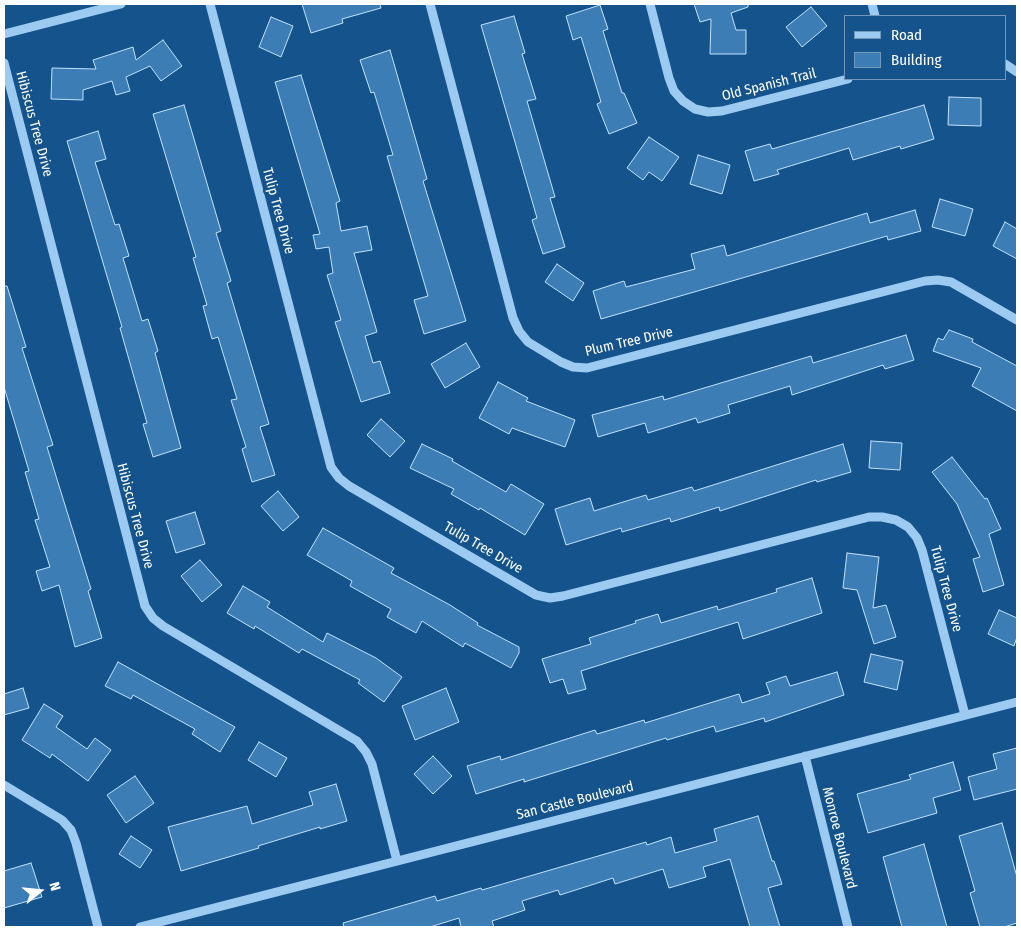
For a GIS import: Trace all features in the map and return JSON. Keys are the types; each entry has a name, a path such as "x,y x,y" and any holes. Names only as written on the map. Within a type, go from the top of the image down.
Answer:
{"street":[{"path":"4,34 121,4"},
{"name":"Tulip Tree Drive","path":"210,4 331,466 339,478 349,486 536,595 550,598 869,517 896,520 908,527 917,538 922,550 965,715"},
{"name":"Plum Tree Drive","path":"430,4 513,318 519,331 528,342 560,362 573,367 587,368 938,280 951,282 1017,320"},
{"name":"Old Spanish Trail","path":"650,4 672,85 683,102 695,109 708,112 722,111 844,80"},
{"name":"Hibiscus Tree Drive","path":"4,63 145,606 153,618 163,626 357,741 366,752 372,764 397,861"},
{"path":"1006,65 1017,72"},
{"name":"San Castle Boulevard","path":"140,927 1017,702"},
{"name":"Monroe Boulevard","path":"805,756 848,927"},
{"path":"4,785 62,820 71,830 98,927"}],"building":[{"path":"302,4 380,4 381,8 342,19 343,23 311,33"},
{"path":"694,4 748,4 748,7 731,13 736,30 746,30 746,54 710,54 711,19 700,22"},
{"path":"600,5 608,29 603,31 622,93 624,93 637,123 609,134 597,104 601,102 581,37 573,40 566,16"},
{"path":"811,7 827,26 802,47 786,27"},
{"path":"514,16 525,53 522,54 536,99 527,101 555,197 550,198 565,247 543,254 532,220 537,218 481,25"},
{"path":"271,17 293,26 281,57 259,47"},
{"path":"163,40 182,66 161,81 150,66 126,77 130,91 116,95 112,81 83,90 83,100 51,99 52,68 96,69 93,60 133,47 136,60"},
{"path":"390,50 427,179 423,181 466,321 424,334 414,300 428,296 387,156 393,155 374,92 371,93 360,60"},
{"path":"301,75 340,201 336,203 341,231 367,226 372,250 354,253 377,332 365,336 373,363 380,361 390,393 361,402 335,322 341,320 327,275 333,273 329,247 316,249 313,235 320,234 275,82"},
{"path":"949,97 981,98 981,126 948,125"},
{"path":"184,105 221,231 216,233 231,281 227,283 269,424 260,427 275,475 252,482 242,449 246,447 231,400 237,399 218,337 212,339 203,306 207,305 193,258 196,257 153,114"},
{"path":"924,105 934,139 901,149 900,146 853,160 849,148 777,170 779,174 754,181 745,151 770,144 772,149"},
{"path":"98,131 106,159 95,162 115,225 119,224 129,256 123,258 142,321 148,319 158,351 155,353 181,448 153,457 143,424 147,423 120,328 122,327 67,141"},
{"path":"649,137 679,157 662,181 649,172 643,180 627,168"},
{"path":"698,155 730,165 722,194 690,184"},
{"path":"940,199 973,209 965,236 932,227"},
{"path":"915,210 921,231 888,240 887,236 601,319 593,291 624,281 626,287 695,269 691,254 724,245 727,256 867,213 870,223"},
{"path":"1005,222 1017,229 1017,259 993,246"},
{"path":"557,264 584,283 573,301 545,282"},
{"path":"4,286 7,286 26,347 22,348 53,445 47,447 91,589 88,591 102,638 75,647 59,585 42,591 36,571 50,567 35,520 39,519 25,472 29,471 4,387"},
{"path":"949,330 973,339 972,342 1017,366 1017,411 972,386 981,368 933,351 938,338 943,340"},
{"path":"906,335 914,360 885,369 883,365 792,395 790,386 728,405 730,413 698,423 696,418 648,433 645,423 598,437 592,415 663,396 664,400 811,356 813,363"},
{"path":"466,343 480,367 445,388 431,364"},
{"path":"498,382 528,398 526,401 575,420 565,447 512,428 509,434 479,418"},
{"path":"381,419 405,441 390,457 367,435"},
{"path":"871,441 902,443 900,470 869,468"},
{"path":"422,444 453,459 452,461 506,492 511,484 544,504 525,535 480,508 479,510 451,494 454,489 410,468"},
{"path":"843,444 851,472 817,482 816,480 720,511 719,507 671,522 670,518 622,532 621,528 566,545 555,509 590,498 594,511 646,495 648,500 692,487 694,491"},
{"path":"952,457 985,499 987,498 1001,529 989,534 1004,585 983,592 973,559 980,557 957,504 932,472"},
{"path":"278,491 299,517 283,531 261,506"},
{"path":"195,512 205,544 176,553 166,521"},
{"path":"323,528 394,568 391,573 450,605 478,623 477,625 519,647 519,653 511,668 465,643 463,647 422,621 416,633 387,617 391,609 350,586 352,581 307,555"},
{"path":"847,553 879,557 873,608 886,605 896,637 874,644 857,590 843,588"},
{"path":"200,560 222,585 202,602 181,576"},
{"path":"812,578 822,613 743,639 738,622 631,655 581,671 586,689 568,694 563,679 550,683 542,659 591,644 589,638 658,614 661,623 717,606 718,610 777,592 776,589"},
{"path":"243,586 270,602 267,607 323,642 327,633 376,658 402,677 384,702 358,683 360,680 302,649 299,653 255,626 254,629 227,613"},
{"path":"999,610 1017,618 1017,637 1014,646 988,634"},
{"path":"871,654 903,661 897,690 864,682"},
{"path":"118,662 235,727 220,752 192,734 195,729 133,695 131,699 105,686"},
{"path":"837,672 844,695 765,722 764,718 716,732 714,726 667,740 666,738 524,782 524,779 476,794 467,766 500,756 501,760 595,730 597,734 644,720 645,723 739,694 742,703 770,694 766,683 786,676 790,686"},
{"path":"23,688 29,708 4,715 4,694"},
{"path":"446,688 459,722 415,740 402,706"},
{"path":"44,704 63,716 56,727 87,749 95,738 111,750 88,781 52,754 50,758 22,740"},
{"path":"259,742 287,758 276,777 248,760"},
{"path":"1017,748 1017,789 974,800 968,777 997,769 993,754"},
{"path":"433,756 452,776 433,794 414,774"},
{"path":"953,762 961,790 933,798 937,813 868,833 857,794 911,779 909,775"},
{"path":"135,776 154,803 126,823 107,795"},
{"path":"336,784 347,821 320,829 320,827 258,846 259,848 181,871 168,827 247,806 252,824 313,805 309,792"},
{"path":"758,816 772,861 774,861 782,884 768,888 780,927 750,927 730,859 703,867 706,877 669,888 663,869 615,884 613,878 560,895 558,890 522,901 525,910 492,921 494,927 461,927 459,918 430,927 344,927 343,923 435,896 437,901 481,888 482,890 646,842 647,845 671,837 675,853 717,841 714,829"},
{"path":"1002,823 1017,877 1017,923 1004,927 980,927 970,893 975,891 959,836"},
{"path":"131,836 152,850 140,868 119,854"},
{"path":"924,844 947,927 902,927 883,857"},
{"path":"31,863 42,897 4,908 4,871"}]}
